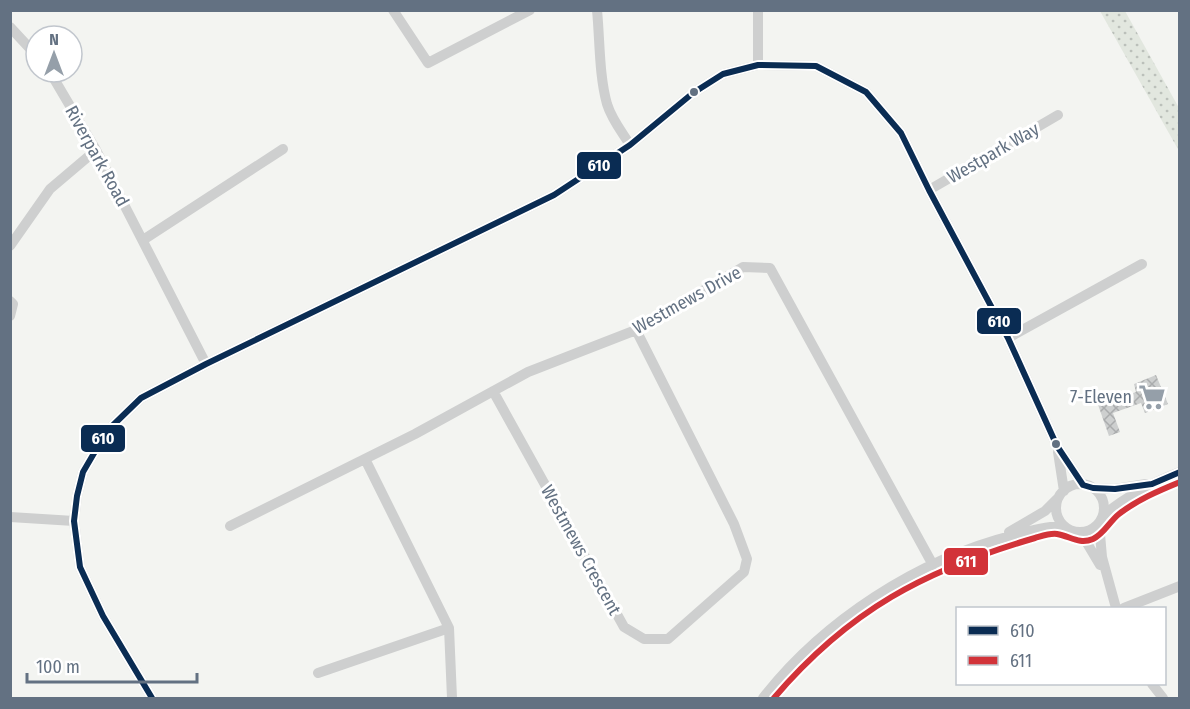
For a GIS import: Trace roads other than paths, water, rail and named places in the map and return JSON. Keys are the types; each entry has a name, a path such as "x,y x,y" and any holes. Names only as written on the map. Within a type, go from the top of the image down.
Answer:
{"street":[{"path":"393,10 428,63 530,10"},
{"path":"597,10 607,105 614,122 630,145"},
{"path":"758,10 758,65"},
{"path":"10,27 24,42"},
{"name":"Westpark Way","path":"152,699 103,616 80,567 74,521 77,496 83,472 107,431 141,398 206,364 554,195 630,145 693,93 723,74 758,65 816,66 866,92 902,133 929,190 1008,338 1057,446 1088,487"},
{"name":"Riverpark Road","path":"57,84 96,150 206,364"},
{"name":"Westpark Way","path":"929,190 1058,116"},
{"path":"143,240 283,149"},
{"path":"10,246 50,189 96,150"},
{"path":"1008,338 1143,264"},
{"name":"Westmews Drive","path":"230,526 416,435 528,372 636,330 743,267 770,268 933,565"},
{"path":"10,301 13,304 10,316"},
{"name":"Westmews Crescent","path":"494,390 624,627 644,639 668,639 744,572 747,559 734,524 636,330"},
{"name":"Westpark Way","path":"1057,446 1062,493"},
{"path":"365,459 449,628 452,699"},
{"path":"1062,493 1056,507 1057,515 1063,526 1081,533 1089,531 1113,507 1152,484 1179,472"},
{"path":"998,539 1045,511 1062,493 1075,485 1116,489 1152,484"},
{"path":"1088,487 1102,497 1104,505 1101,520 1102,557 1115,607"},
{"path":"10,517 74,521"},
{"path":"763,699 813,644 845,617 892,586 952,555 998,539 1050,526 1063,526"},
{"path":"1081,533 1106,576"},
{"path":"1129,607 1179,586"},
{"path":"318,673 449,628"},
{"path":"1153,685 1163,699"}],"place":[{"name":"7-Eleven","path":"1152,397"}]}
